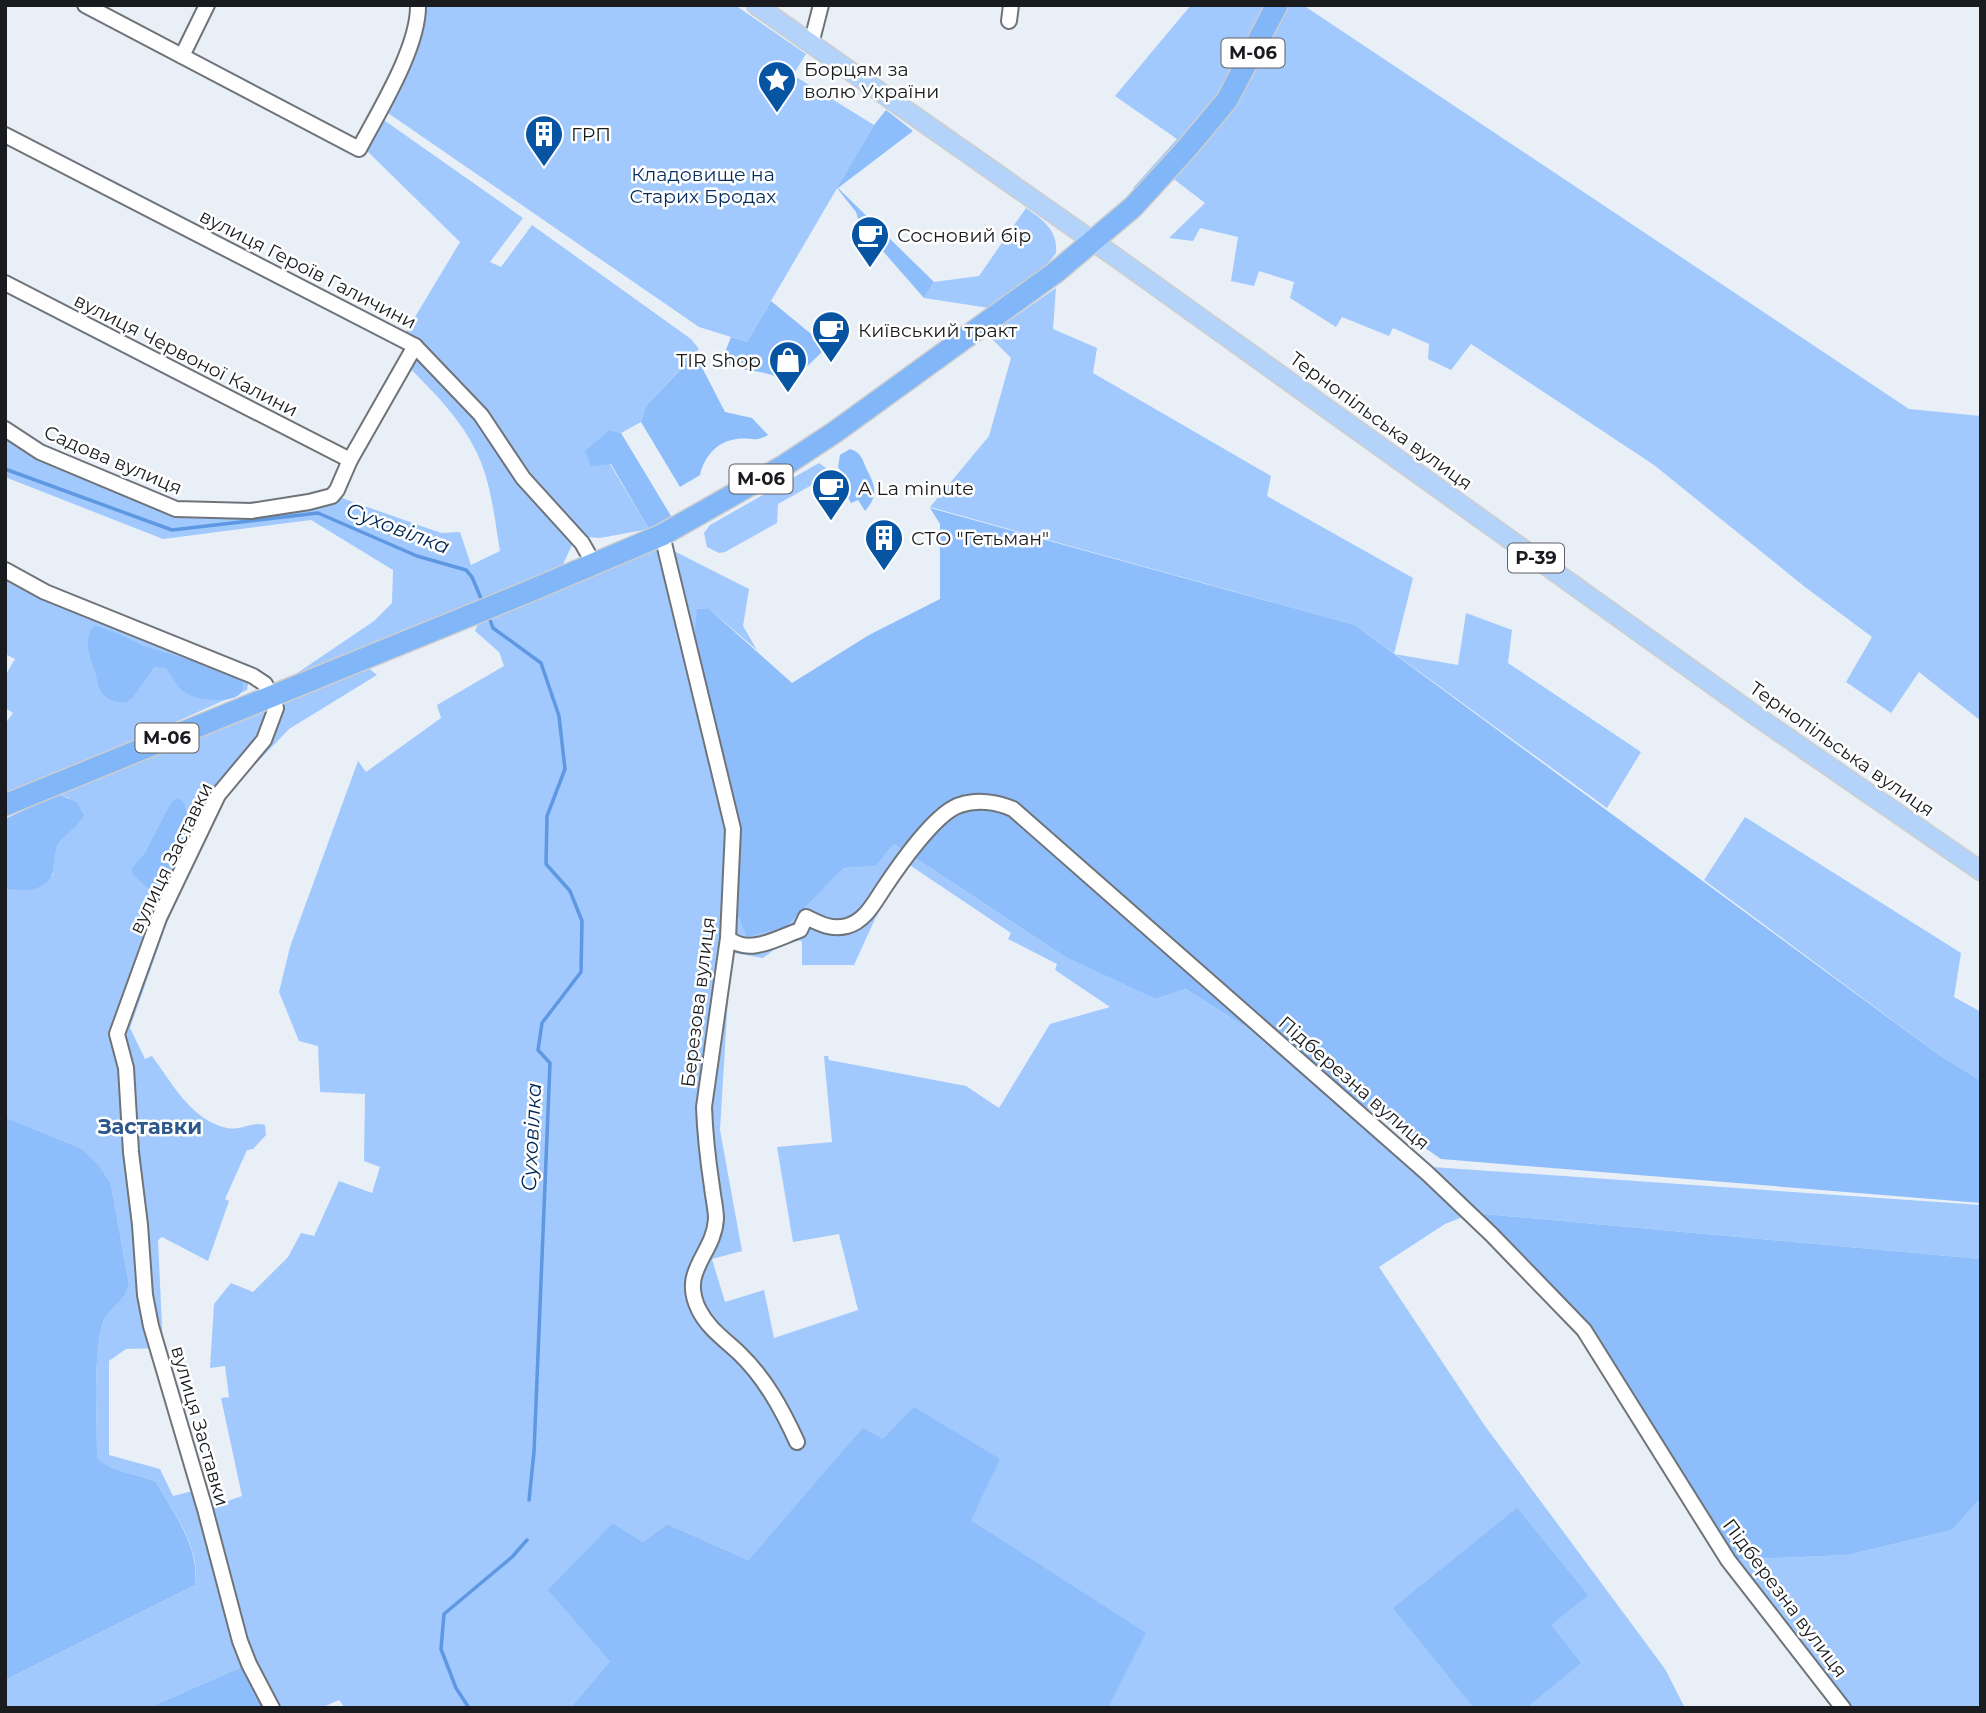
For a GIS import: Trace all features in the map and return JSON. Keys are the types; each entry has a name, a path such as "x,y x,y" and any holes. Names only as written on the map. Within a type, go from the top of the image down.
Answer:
{"highway":[{"name":"М-06","path":"5,805 525,593 662,534 822,441 1056,272 1145,196 1227,100 1277,5"}],"main road":[{"name":"Тернопільська вулиця","path":"756,5 1093,242 1747,710 1981,871"}],"street":[{"path":"85,5 105,10 182,56 359,149 414,40 418,5"},
{"path":"182,56 207,5"},
{"path":"811,44 821,5"},
{"path":"1009,22 1011,5"},
{"name":"вулиця Героїв Галичини","path":"5,135 415,345 481,415 523,478 582,543 594,564"},
{"name":"вулиця Червоної Калини","path":"5,284 349,460"},
{"name":"Садова вулиця","path":"5,429 40,452 176,509 265,509 325,498 332,496 337,490 349,460 415,345"},
{"name":"Березова вулиця","path":"662,534 733,829 727,938 704,1107 716,1219 712,1236 696,1265 692,1280 693,1294 710,1328 739,1353 765,1383 783,1411 797,1442"},
{"path":"5,570 45,592 253,676 265,684 271,696"},
{"name":"вулиця Заставки","path":"271,696 276,708 271,726 264,740 218,796 159,918 117,1034 126,1068 131,1152 145,1295 151,1326 236,1623 249,1664 272,1708"},
{"name":"Підберезна вулиця","path":"727,938 734,943 752,947 800,930 806,918 830,928 852,923 867,914 904,859 943,814 958,805 975,803 999,803 1013,808 1427,1172 1584,1330 1728,1560 1843,1708"}],"green space":[{"name":"Кладовище на Старих Бродах","path":"427,5 735,5 806,54 793,75 874,125 747,342 699,327 385,111 418,39"},
{"path":"1191,5 1270,5 1222,95 1137,190 1133,188 1177,139 1115,96"},
{"path":"1283,5 1303,5 1909,409 1981,416 1981,721 1919,672 1891,713 1846,682 1872,637 1805,587 1654,465 1471,344 1451,370 1428,359 1429,344 1393,328 1389,336 1342,317 1336,327 1290,298 1294,282 1259,271 1254,286 1231,281 1238,237 1200,228 1193,241 1169,238 1205,203 1171,177"},
{"path":"381,118 523,218 490,262 501,267 532,225 691,339 699,349 646,406 641,422 621,433 610,430 610,464 649,529 600,538 576,536 561,569 284,682 374,621 392,603 393,570 311,520 163,539 5,477 5,438 37,458 172,516 223,517 327,503 342,498 441,533 460,532 471,565 500,551 488,486 473,444 453,415 406,364 422,341 406,332 460,242 364,148"},
{"path":"1026,208 1043,221 1055,238 1056,253 1043,270 989,308 924,298 934,282 979,276"},
{"path":"1056,288 1053,329 1097,348 1093,373 1271,476 1267,496 1413,578 1394,653 1355,625 930,507 989,436 1011,358 990,337"},
{"path":"819,463 826,468 826,477 778,504 777,523 725,552 719,553 707,547 704,533 710,525"},
{"path":"662,545 749,589 743,626 757,650 708,608 697,609 787,926 844,868 876,866 894,844 1067,958 1155,999 1186,989 1304,1064 1432,1167 1981,1205 1981,1259 1473,1213 1445,1224 1379,1267 1485,1426 1665,1669 1685,1708 1108,1708 1145,1633 971,1520 883,1439 863,1429 748,1560 667,1524 643,1542 613,1523 610,1661 570,1708 345,1708 339,1700 321,1708 268,1708 246,1665 148,1708 5,1708 5,1680 195,1585 196,1571 190,1544 156,1482 115,1469 97,1456 96,1389 99,1339 104,1319 124,1295 129,1284 111,1185 80,1148 5,1117 5,889 31,889 53,875 54,852 62,839 69,798 58,794 366,666 377,675 289,729 222,799 168,920 130,1028 145,1059 152,1056 175,1089 203,1117 227,1128 265,1125 266,1135 253,1149 247,1150 225,1199 229,1201 208,1261 162,1237 158,1240 163,1348 126,1349 109,1361 109,1455 160,1469 173,1496 197,1490 208,1508 242,1496 221,1398 229,1397 225,1366 210,1368 214,1304 231,1283 253,1292 288,1257 301,1233 314,1236 339,1181 372,1193 380,1167 364,1161 365,1094 320,1092 318,1046 299,1041 279,992 290,947 358,761 366,772 441,718 437,705 504,666 499,652 475,631 479,621","holes":["905,862 1011,933 1008,939 1057,964 1055,970 1110,1007 1050,1024 999,1108 966,1086 829,1060 828,1056 824,1056 832,1142 777,1147 793,1242 839,1234 858,1310 774,1338 764,1290 725,1302 712,1259 742,1251 720,1130 728,952 763,958 787,940 802,941 802,965 854,965"]},
{"path":"5,570 249,679 247,690 5,799 5,724 13,713 5,708 5,676 15,659 5,654"},
{"path":"1466,613 1512,630 1508,663 1641,752 1607,808 1395,654 1458,665"},
{"path":"1745,817 1961,953 1954,997 1981,1012 1981,1081 1939,1055 1704,880"},
{"path":"1981,1498 1981,1708 1843,1708 1728,1560 1848,1555 1952,1530"}],"shaded area":[{"path":"886,110 913,131 838,188 934,282 924,298 860,225 856,212 837,188 874,125"},
{"path":"771,301 827,347 788,385 772,375 738,368 722,360 731,337 747,342"},
{"path":"695,354 725,412 752,418 768,435 759,439 737,439 723,443 708,456 700,475 680,487 641,422 646,406"},
{"path":"610,430 621,433 671,516 649,529 611,464 591,466 585,451"},
{"path":"850,449 861,457 874,486 874,496 865,511 858,500 851,503 846,494 850,490 846,478 838,467 840,455"},
{"path":"930,508 1355,625 1939,1055 1981,1081 1981,1203 1441,1159 1304,1064 1186,989 1155,999 1067,958 894,844 876,866 844,868 787,926 747,937 738,915 737,821 692,659 697,609 708,608 792,683 869,635 940,599 940,524"},
{"path":"94,626 186,659 234,668 243,688 240,694 227,699 200,698 184,692 166,668 154,667 127,702 110,699 100,689 89,650 88,638"},
{"path":"58,794 76,802 84,815 58,845 50,878 40,887 33,889 5,889 5,819"},
{"path":"177,798 183,801 187,820 181,857 164,885 149,889 133,875 132,868 145,853 171,803"},
{"path":"5,1117 80,1148 99,1166 111,1185 129,1284 124,1295 104,1319 99,1339 96,1389 97,1456 115,1469 156,1482 190,1544 194,1557 195,1585 5,1680"},
{"path":"1473,1213 1981,1259 1981,1498 1952,1530 1848,1555 1728,1560 1584,1330"},
{"path":"914,1407 1000,1459 971,1520 1146,1633 1108,1708 570,1708 610,1661 548,1590 613,1523 643,1542 667,1524 748,1560 863,1428 883,1439"},
{"path":"1517,1508 1588,1595 1551,1625 1581,1663 1526,1708 1474,1708 1393,1608"},
{"path":"246,1665 268,1708 148,1708"}],"waterway":[{"name":"Суховілка","path":"5,469 172,530 318,513 417,556 466,570 472,577 483,603"},
{"name":"Суховілка","path":"489,617 493,628 541,663 559,716 565,769 547,816 546,864 570,891 582,921 581,972 542,1023 538,1050 550,1063 534,1452 529,1500"},
{"name":"Суховілка","path":"469,1708 456,1688 441,1649 444,1614 512,1557 527,1540"}],"place":[{"name":"Борцям за волю України","path":"777,114"},
{"name":"ГРП","path":"544,168"},
{"name":"Сосновий бір","path":"870,269"},
{"name":"Київський тракт","path":"831,364"},
{"name":"TIR Shop","path":"788,394"},
{"name":"A La minute","path":"831,522"},
{"name":"СТО \"Гетьман\"","path":"884,572"}],"district":[{"name":"Заставки","path":"150,1126"}]}
